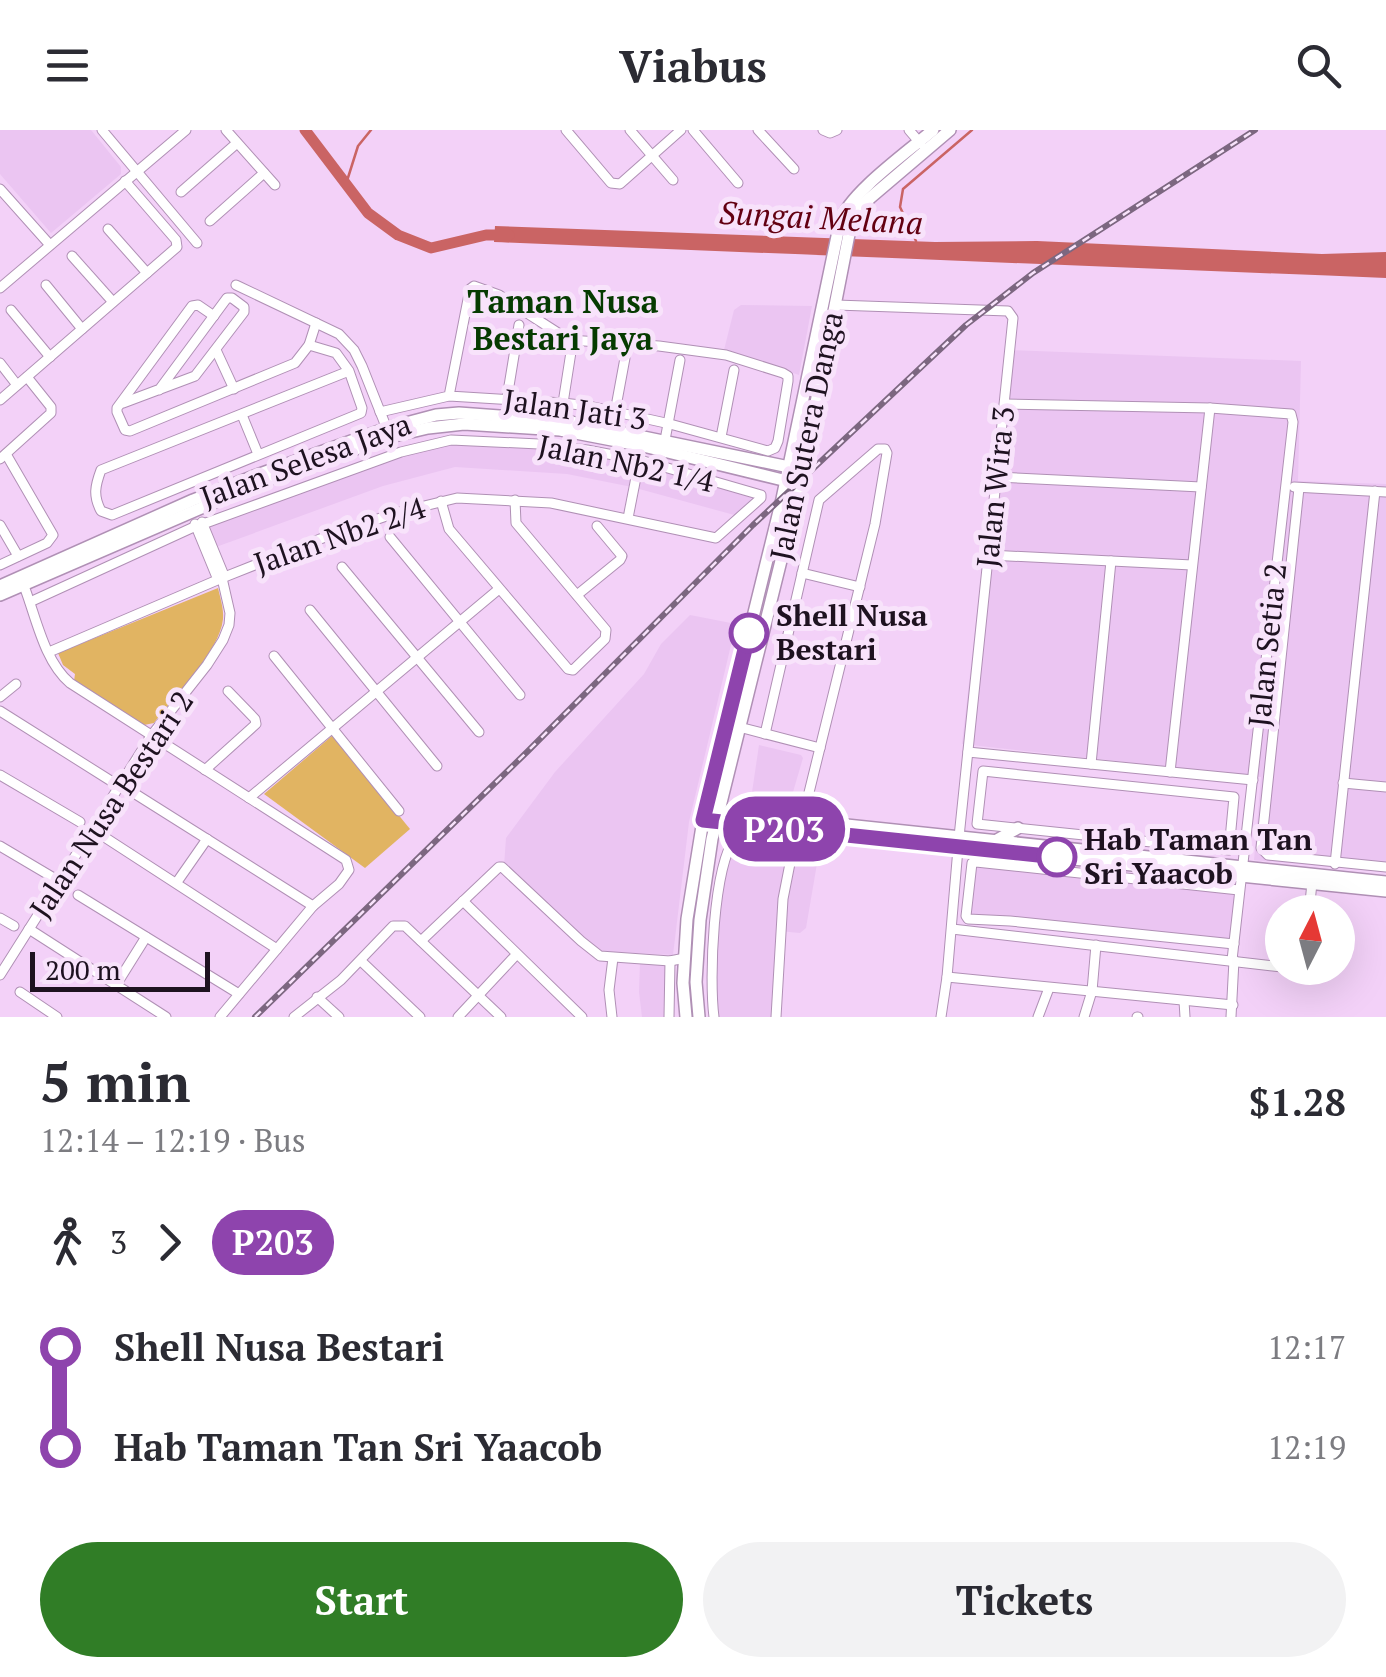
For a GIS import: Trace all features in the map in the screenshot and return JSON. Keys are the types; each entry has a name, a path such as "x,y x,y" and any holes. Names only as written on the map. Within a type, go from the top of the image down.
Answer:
{"main road":[{"name":"Jalan Sutera Danga","path":"923,146 933,130"},
{"name":"Jalan Sutera Danga","path":"689,1016 685,958 691,886 711,816 844,232 843,212 923,146 950,130"},
{"name":"Jalan Sutera Danga","path":"689,1016 712,839 711,816 723,792 800,484 836,305 836,266"},
{"name":"Jalan Selesa Jaya","path":"0,595 192,507 436,415 548,419 766,456"},
{"name":"Jalan Selesa Jaya","path":"389,432 464,424 560,430 800,484"},
{"path":"766,456 778,462 790,460 803,470"},
{"path":"771,478 780,489 782,500"},
{"path":"0,584 24,581"},
{"path":"723,792 738,820"},
{"path":"711,816 798,829 958,842 1020,853 1386,882"},
{"path":"712,839 738,820"},
{"path":"994,841 1018,828"},
{"path":"958,842 994,841 1180,860 1312,883 1386,891"},
{"path":"1163,843 1180,860"}],"street":[{"path":"102,130 197,243"},
{"path":"0,288 186,130"},
{"path":"226,130 275,185"},
{"path":"566,130 616,184 682,130"},
{"path":"630,130 673,180"},
{"path":"693,130 738,183"},
{"path":"758,130 794,170"},
{"path":"824,130 837,130"},
{"path":"909,130 923,146"},
{"path":"182,192 237,143"},
{"path":"210,221 264,173"},
{"path":"0,400 177,247 178,243 125,181"},
{"path":"0,189 50,245"},
{"path":"108,229 148,273"},
{"path":"72,256 113,302"},
{"path":"46,285 82,329"},
{"path":"236,286 339,334 354,350 389,432"},
{"path":"450,396 470,289 474,286 499,295 570,340 726,356 788,376 778,441 766,456"},
{"path":"119,405 159,390 195,376 244,310 229,297 159,390"},
{"path":"214,316 198,305 192,306 119,405 116,412 124,430 296,363 310,345 316,323"},
{"name":"Jalan Wira 3","path":"836,305 1012,313 1014,320 941,1017"},
{"path":"11,310 50,357"},
{"path":"507,398 519,325"},
{"path":"310,345 336,353 349,371 361,413 112,515 102,511 96,501 95,484 101,470 349,371"},
{"path":"216,350 234,389"},
{"path":"563,403 571,352"},
{"path":"615,412 625,358"},
{"path":"665,440 680,360"},
{"path":"0,363 18,385"},
{"path":"721,438 734,370"},
{"path":"0,565 52,537 3,456 52,413 27,377"},
{"name":"Jalan Jati 3","path":"380,412 450,396 563,403 670,424 766,456"},
{"path":"1004,404 1210,408 1170,772"},
{"name":"Jalan Setia 2","path":"1210,408 1291,414 1293,422 1239,890 1231,1017"},
{"path":"242,415 258,454"},
{"path":"606,428 641,440 643,446 628,518"},
{"name":"Jalan Nb2 1/4","path":"30,602 199,525 400,452 451,440 588,450 640,460 761,495 716,538"},
{"path":"765,734 819,500 878,449 885,449 875,524 783,899 776,1017"},
{"path":"997,477 1201,487"},
{"path":"1286,487 1381,492 1333,876"},
{"path":"1299,488 1261,848 1264,853 1386,867"},
{"name":"Jalan Nb2 2/4","path":"49,652 222,578 395,513 457,498 551,502 716,538"},
{"path":"441,501 449,530 568,669 574,669 605,639 606,630 516,523 515,500"},
{"name":"Jalan Nusa Bestari 2","path":"0,975 150,736 208,665 223,640 229,625 228,598 222,578 216,576 192,507"},
{"path":"0,525 18,556"},
{"path":"577,595 622,556 597,526"},
{"path":"790,526 810,530"},
{"path":"390,537 520,695"},
{"path":"988,555 1192,565"},
{"path":"1090,764 1111,561"},
{"path":"342,567 479,732"},
{"path":"802,573 860,586"},
{"path":"24,581 59,674 346,860 349,870 339,884 313,906 220,1017"},
{"path":"249,798 499,589"},
{"path":"310,610 437,766"},
{"path":"274,656 399,811"},
{"path":"0,697 16,684"},
{"path":"205,770 256,724 255,718 228,691"},
{"path":"0,711 120,786"},
{"path":"739,727 820,748"},
{"path":"968,752 1254,780"},
{"path":"1026,776 1028,758"},
{"path":"983,771 1026,776 1234,797 1229,850 977,824 983,771"},
{"path":"0,775 80,822"},
{"path":"1203,794 1205,775"},
{"path":"1344,784 1386,788"},
{"path":"137,795 313,906"},
{"path":"92,829 277,949"},
{"path":"784,844 798,829"},
{"path":"714,1017 710,988 715,913 728,847 735,838 749,837 784,844 792,856"},
{"path":"177,882 207,839"},
{"path":"0,846 59,882"},
{"path":"1018,867 1020,853"},
{"path":"1234,944 966,916 972,863 976,862 1239,890"},
{"path":"421,941 496,869 502,868 600,956 670,961 685,958"},
{"path":"1311,895 1312,883"},
{"path":"78,895 239,994"},
{"path":"463,902 582,1017"},
{"path":"0,918 14,926"},
{"path":"1007,936 1010,921"},
{"path":"294,1017 341,980 393,926 405,926 501,1017"},
{"path":"29,929 166,1017"},
{"path":"952,930 1265,964"},
{"path":"116,985 146,937"},
{"path":"1084,1017 1092,992 1096,945"},
{"path":"458,1017 516,955"},
{"path":"612,1017 609,990 613,958"},
{"path":"361,961 420,1017"},
{"path":"669,1017 670,961"},
{"path":"948,977 1232,1005"},
{"path":"1038,1017 1048,988"},
{"path":"20,992 57,1017"},
{"path":"317,997 339,1017"},
{"path":"1184,1001 1184,1017"}],"shaded area":[{"path":"0,130 91,130 121,167 121,174 51,233 0,174"},
{"path":"495,226 935,242 1037,241 1322,254 1386,252 1386,278 494,242"},
{"path":"741,305 812,306 799,375 724,350 734,310"},
{"path":"1007,350 1301,361 1298,481 1386,484 1386,872 1254,860 1261,777 962,744"},
{"path":"453,442 540,446 642,463 759,495 738,516 567,474 455,467 383,486 216,547 207,524 402,453"},
{"path":"218,588 223,619 214,645 154,723 144,725 74,681 75,674 63,665 58,653"},
{"path":"690,615 736,624 689,822 673,955 598,951 504,866 506,838 555,772 644,674 661,644"},
{"path":"333,735 410,829 365,868 264,794"},
{"path":"759,745 803,758 788,809 751,799"},
{"path":"736,840 819,852 806,928 800,933 779,931 773,1017 716,1017 717,915 730,848"},
{"path":"970,862 1241,888 1235,946 967,921"},
{"path":"640,962 668,963 667,1017 642,1017"}],"waterway":[{"name":"Sungai Melana","path":"305,130 368,213 398,235 431,248 486,235 509,235"},
{"path":"346,184 358,146 371,130"},
{"path":"916,241 900,207 903,189 972,130"}],"railway":[{"path":"255,1017 753,525 966,325 1033,273 1255,130"}],"bus line":[{"name":"P203","path":"749,633 703,820 1057,857"}],"place":[{"name":"Shell Nusa Bestari","path":"749,633"},
{"name":"Hab Taman Tan Sri Yaacob","path":"1057,857"}],"district":[{"name":"Taman Nusa Bestari Jaya","path":"563,320"}]}
